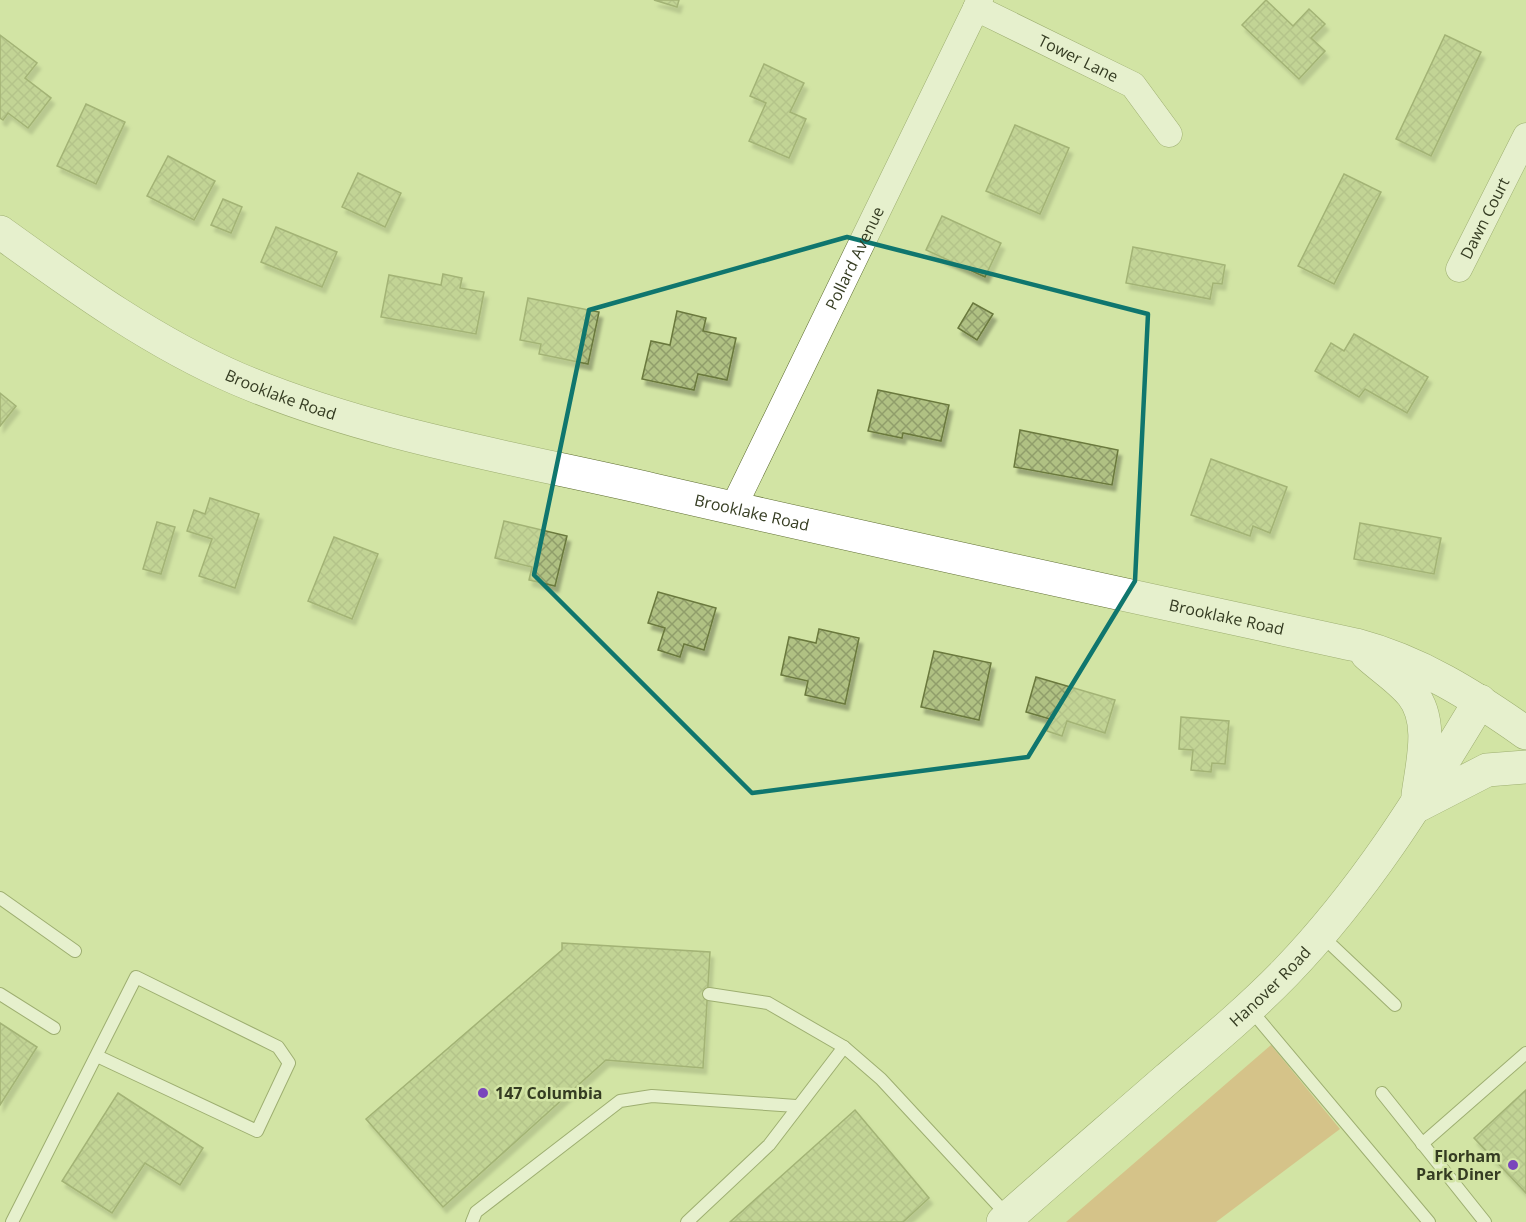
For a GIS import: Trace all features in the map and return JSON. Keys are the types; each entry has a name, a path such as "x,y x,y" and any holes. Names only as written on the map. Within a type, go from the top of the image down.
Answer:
{"street":[{"name":"Tower Lane","path":"978,4 1133,85 1169,134"},
{"name":"Pollard Avenue","path":"733,508 978,4"},
{"name":"Dawn Court","path":"1459,269 1526,136"},
{"name":"Brooklake Road","path":"0,232 72,284 145,330 235,377 302,404 376,427 1356,645 1421,667 1480,701 1526,734"},
{"path":"1356,645 1413,694 1420,707 1424,742 1418,805"},
{"name":"Hanover Road","path":"1006,1219 1249,1008 1320,934 1370,873 1418,805 1480,701"},
{"path":"1418,805 1487,770 1526,767"}],"lane":[{"path":"0,898 75,951"},
{"path":"1320,934 1395,1005"},
{"path":"12,1222 136,977 278,1047 289,1063 257,1131 97,1056"},
{"path":"0,994 54,1028"},
{"path":"709,994 768,1003 844,1047 881,1079 1006,1219"},
{"path":"1249,1008 1429,1222"},
{"path":"687,1222 769,1145 796,1106 844,1047"},
{"path":"1422,1144 1526,1053"},
{"path":"1382,1093 1485,1222"},
{"path":"472,1222 476,1212 620,1101 652,1096 796,1106"}],"highlighted area":[{"path":"847,237 1148,314 1135,581 1028,757 752,793 534,575 589,310"}],"shaded area":[{"path":"1271,1045 1340,1129 1216,1222 1066,1222"}],"building":[{"path":"654,0 679,0 677,7"},
{"path":"1266,0 1293,26 1309,9 1325,24 1311,38 1325,51 1299,79 1242,25"},
{"path":"0,35 37,63 25,78 51,98 28,128 8,113 3,120 0,118"},
{"path":"1445,35 1481,52 1431,156 1396,139"},
{"path":"764,64 804,83 790,112 806,119 789,158 749,141 766,103 750,96"},
{"path":"86,104 125,122 96,184 57,166"},
{"path":"1015,125 1069,148 1040,214 986,191"},
{"path":"168,156 215,181 194,220 147,196"},
{"path":"358,173 401,193 385,227 342,207"},
{"path":"1344,174 1381,192 1334,284 1298,266"},
{"path":"223,199 242,207 231,233 211,225"},
{"path":"942,216 1001,243 985,277 926,250"},
{"path":"276,227 337,252 322,287 261,262"},
{"path":"1133,247 1225,265 1222,284 1213,283 1210,299 1126,283"},
{"path":"443,274 462,278 460,288 484,292 476,334 381,317 389,275 441,285"},
{"path":"528,298 599,312 588,364 539,354 541,344 520,340"},
{"path":"973,303 993,314 977,340 958,328"},
{"path":"677,311 706,318 703,331 736,338 727,380 698,374 694,390 642,379 651,341 670,345"},
{"path":"1354,334 1428,377 1407,413 1365,389 1359,397 1315,371 1331,343 1344,351"},
{"path":"878,390 949,405 941,441 903,433 902,438 868,431"},
{"path":"0,393 16,406 0,426"},
{"path":"1020,430 1118,450 1112,485 1014,467"},
{"path":"1211,459 1287,487 1270,533 1253,526 1250,536 1191,515"},
{"path":"210,498 259,514 235,588 199,576 212,539 187,531 194,510 205,514"},
{"path":"504,521 567,536 555,586 529,580 532,567 495,558"},
{"path":"157,522 175,527 161,574 143,569"},
{"path":"1360,523 1441,538 1434,574 1354,559"},
{"path":"334,537 378,554 352,619 308,601"},
{"path":"658,592 716,608 704,650 684,644 680,657 658,650 665,628 648,623"},
{"path":"819,629 859,638 845,704 805,695 808,681 781,675 789,637 816,643"},
{"path":"934,651 991,663 979,720 921,707"},
{"path":"1036,677 1115,700 1105,733 1067,721 1062,736 1047,731 1050,719 1026,712"},
{"path":"1181,717 1229,721 1225,764 1212,763 1211,772 1191,770 1193,750 1179,749"},
{"name":"147 Columbia","path":"562,943 710,952 703,1068 606,1060 443,1207 366,1119 562,950"},
{"path":"0,1023 37,1047 0,1105"},
{"name":"Florham Park Diner","path":"1526,1090 1526,1193 1474,1138"},
{"path":"118,1093 203,1148 180,1185 145,1163 112,1213 62,1181"},
{"path":"855,1110 929,1198 903,1222 730,1222"}],"place":[{"name":"147 Columbia","path":"483,1093"},
{"name":"Florham Park Diner","path":"1513,1165"}]}
